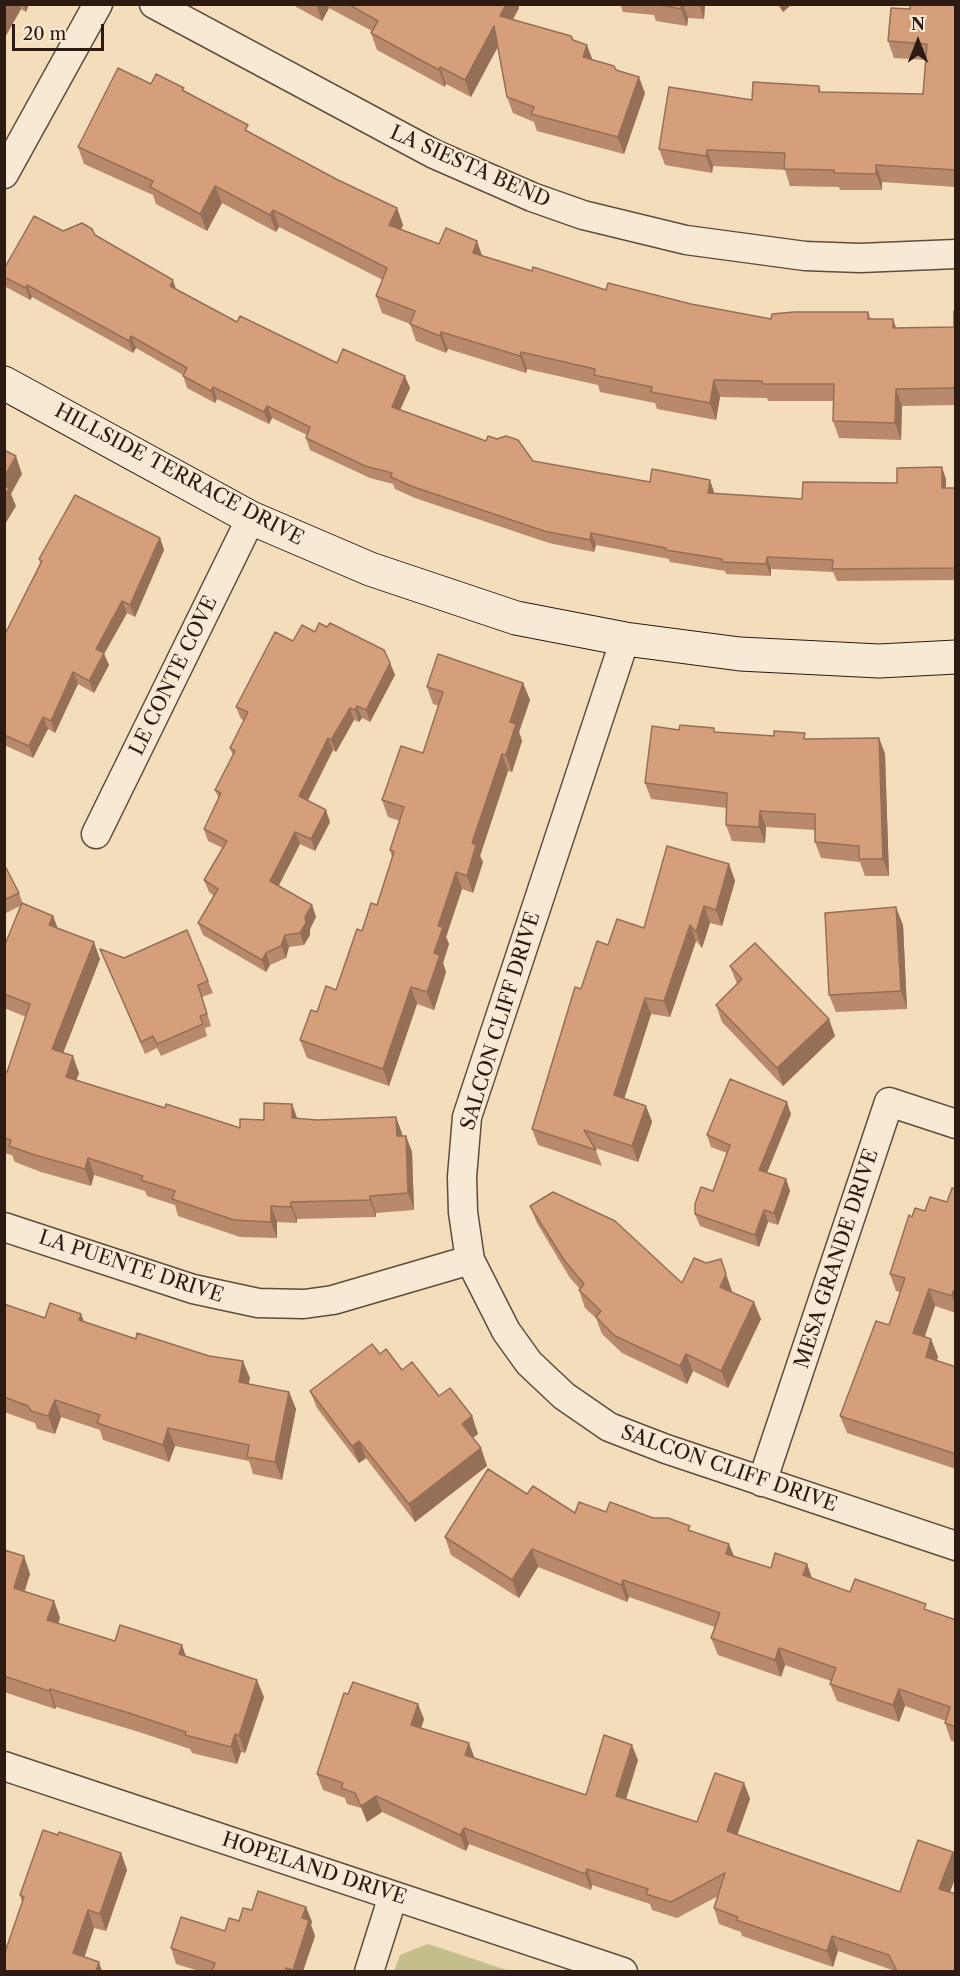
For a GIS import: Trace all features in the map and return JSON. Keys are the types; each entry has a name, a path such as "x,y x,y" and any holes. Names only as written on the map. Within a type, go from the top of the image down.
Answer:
{"street":[{"path":"4,174 98,4"},
{"name":"LA SIESTA BEND","path":"154,4 434,154 532,197 583,215 686,240 805,255 860,258 956,255"},
{"name":"HILLSIDE TERRACE DRIVE","path":"4,383 251,518 359,565 516,618 625,639 740,654 879,661 956,657"},
{"name":"LE CONTE COVE","path":"96,834 251,518"},
{"name":"SALCON CLIFF DRIVE","path":"625,639 467,1118 462,1177 463,1212 470,1260 506,1331 529,1363 564,1396 609,1427 762,1482 956,1546"},
{"name":"MESA GRANDE DRIVE","path":"762,1482 889,1102 956,1124"},
{"name":"LA PUENTE DRIVE","path":"4,1227 193,1289 258,1303 304,1304 333,1300 470,1260"},
{"name":"HOPELAND DRIVE","path":"4,1766 623,1971"},
{"path":"369,1971 393,1896"}],"shaded area":[{"path":"428,1944 510,1971 394,1971 400,1955"}],"building":[{"path":"348,4 506,4 500,16 571,36 573,40 587,45 583,57 614,66 616,70 639,77 618,137 531,114 534,107 507,97 494,26 465,80 440,67 439,70 371,33 378,21"},
{"path":"655,4 681,4 681,9"},
{"path":"910,4 956,4 956,170 876,165 876,174 834,173 834,170 784,169 785,153 707,150 706,156 659,149 669,87 752,100 753,82 819,86 819,92 923,94 927,44 888,41 891,8 910,9"},
{"path":"118,68 151,84 156,74 184,88 182,90 248,125 245,130 336,179 397,208 389,225 439,244 446,228 477,241 473,253 532,271 533,267 606,290 608,283 691,304 771,319 772,314 794,312 868,312 868,319 893,319 893,328 954,327 954,311 956,311 956,408 955,388 896,389 895,423 833,421 834,384 762,384 762,381 714,380 710,403 651,392 652,387 594,375 595,369 521,352 520,356 441,332 440,336 410,324 415,311 376,296 387,268 273,210 270,215 215,186 200,214 150,187 153,181 78,147"},
{"path":"34,216 63,231 82,223 92,229 95,235 173,280 170,286 237,322 240,316 337,363 343,349 405,376 392,407 486,441 488,436 497,439 506,436 518,440 533,461 650,482 652,469 710,480 708,493 802,499 803,482 897,483 897,468 942,467 942,488 956,488 956,568 832,569 833,560 767,557 766,564 722,562 722,559 666,550 666,548 591,533 590,540 544,531 411,486 391,477 392,473 365,466 306,438 310,427 267,406 264,412 213,387 211,391 183,376 187,368 131,336 129,341 27,285 26,288 4,277 4,269"},
{"path":"4,450 16,456 4,477"},
{"path":"4,485 9,488 4,497"},
{"path":"75,495 160,538 130,605 122,601 96,649 104,653 89,681 73,672 51,721 43,717 29,746 4,735 4,636 42,561 39,559"},
{"path":"319,623 327,627 330,623 384,650 390,663 366,710 357,706 355,710 350,708 331,740 328,738 299,796 326,810 311,839 295,832 270,881 312,905 300,933 285,935 281,946 266,953 262,960 198,923 218,889 204,880 227,841 204,829 221,793 215,790 235,751 230,748 248,712 236,707 275,632 293,641 302,625 315,632"},
{"path":"438,654 523,683 510,722 516,724 506,755 502,754 472,843 476,845 467,876 456,872 438,926 443,927 434,953 440,955 427,992 411,987 383,1069 300,1040 311,1010 317,1012 326,986 336,990 357,929 362,931 371,903 377,905 394,852 390,850 404,807 382,800 401,746 423,753 443,692 427,687"},
{"path":"680,725 714,728 714,732 774,736 774,731 805,733 804,739 879,738 883,859 859,859 859,846 815,842 815,814 760,811 759,827 726,825 727,793 645,783 652,726 679,730"},
{"path":"667,846 729,864 716,910 704,906 696,932 690,925 664,1001 645,998 614,1095 646,1106 632,1146 584,1130 596,1150 532,1129 575,987 581,989 597,941 608,945 617,919 644,928"},
{"path":"4,864 19,893 4,900"},
{"path":"22,903 53,916 49,925 94,942 52,1049 73,1056 66,1077 165,1108 166,1104 240,1128 240,1119 264,1120 264,1103 292,1104 292,1118 317,1120 396,1117 397,1136 406,1136 408,1193 370,1196 370,1200 291,1202 291,1207 271,1206 271,1222 234,1220 172,1199 175,1191 141,1180 143,1176 88,1158 85,1169 9,1146 11,1140 4,1138 4,1071 7,1072 30,1004 4,994 4,947"},
{"path":"896,907 901,991 829,995 825,913"},
{"path":"187,930 208,981 198,985 207,1014 200,1016 203,1024 157,1044 153,1036 141,1042 100,949 124,958"},
{"path":"755,943 829,1019 777,1068 716,1005 742,979 730,966"},
{"path":"730,1079 787,1102 759,1170 786,1179 774,1213 764,1210 755,1235 695,1214 695,1204 701,1187 713,1191 730,1145 707,1135"},
{"path":"952,1188 956,1189 956,1292 953,1291 952,1296 929,1289 913,1333 931,1339 926,1357 956,1367 956,1454 840,1416 876,1321 889,1325 905,1278 890,1274 909,1215 912,1217 915,1208 925,1211 930,1197 947,1202"},
{"path":"553,1192 615,1221 682,1283 694,1258 706,1263 721,1259 726,1274 720,1287 754,1302 721,1371 686,1354 680,1366 615,1336 596,1317 601,1311 579,1290 584,1284 564,1260 530,1206"},
{"path":"50,1303 81,1314 79,1320 136,1339 137,1333 209,1356 243,1361 239,1382 289,1392 275,1462 247,1457 249,1445 168,1428 163,1445 97,1423 100,1415 55,1400 48,1416 31,1411 28,1406 4,1397 4,1304 45,1318"},
{"path":"372,1344 380,1354 386,1349 402,1370 412,1362 439,1396 450,1388 472,1416 462,1424 481,1448 409,1504 359,1441 352,1446 310,1391"},
{"path":"488,1469 527,1494 533,1486 575,1513 579,1502 606,1512 610,1502 653,1518 668,1518 690,1526 688,1530 729,1544 726,1554 771,1568 775,1553 807,1564 803,1575 850,1592 855,1579 926,1604 924,1609 956,1620 956,1727 945,1723 950,1707 899,1689 893,1705 830,1684 836,1668 779,1648 775,1660 711,1638 720,1613 623,1580 621,1585 532,1549 512,1580 445,1537"},
{"path":"4,1550 24,1556 14,1588 54,1601 47,1620 115,1641 120,1625 182,1645 179,1654 257,1680 239,1736 235,1734 231,1747 185,1735 186,1732 132,1714 4,1676"},
{"path":"353,1682 418,1704 411,1725 469,1743 465,1755 586,1795 604,1735 632,1745 616,1796 697,1822 715,1773 744,1783 727,1831 900,1892 918,1840 953,1852 939,1889 956,1894 956,1971 897,1971 889,1955 832,1936 827,1951 736,1920 738,1917 714,1908 725,1873 671,1902 646,1894 648,1889 587,1869 585,1874 464,1828 460,1835 376,1796 361,1806 355,1793 341,1788 343,1783 317,1774 344,1693 348,1694"},
{"path":"43,1830 58,1835 59,1832 121,1853 100,1914 88,1910 73,1953 99,1962 96,1971 4,1971 4,1955 24,1897 20,1895"},
{"path":"258,1891 306,1907 302,1918 309,1920 293,1970 286,1968 285,1971 212,1971 215,1963 171,1948 181,1917 225,1931 229,1918 239,1921 243,1908 252,1910"}]}
